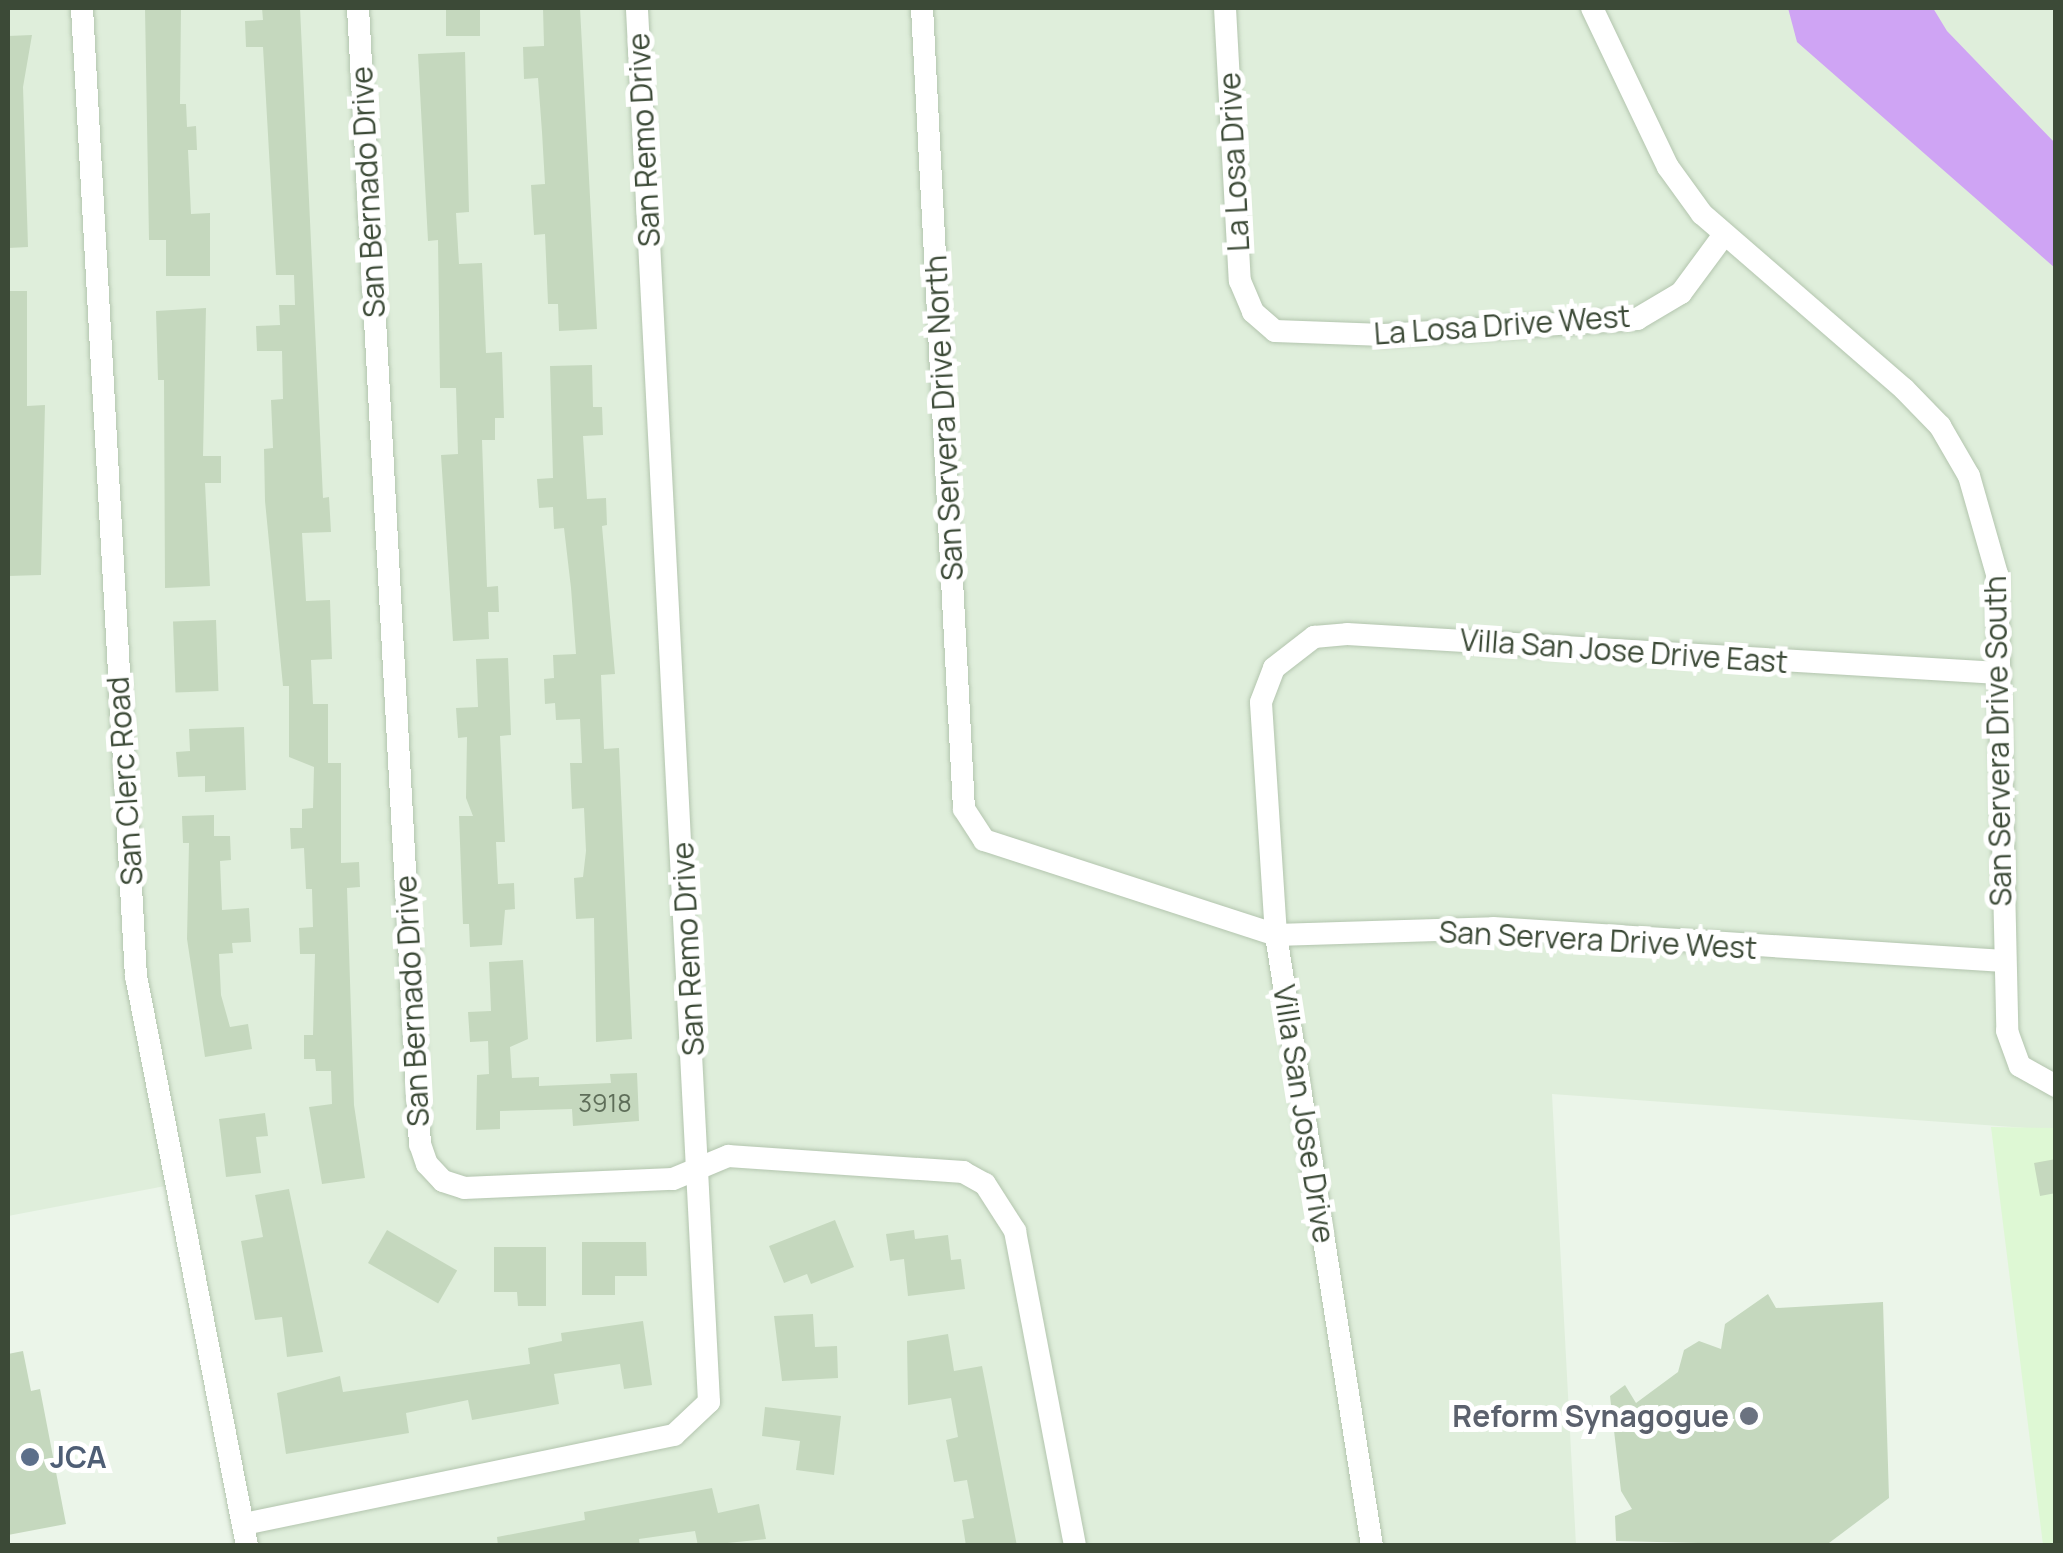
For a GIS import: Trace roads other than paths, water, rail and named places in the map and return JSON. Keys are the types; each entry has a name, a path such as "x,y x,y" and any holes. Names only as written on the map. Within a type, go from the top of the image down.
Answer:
{"street":[{"name":"San Clerc Road","path":"82,8 136,976 246,1535"},
{"name":"San Bernado Drive","path":"358,8 420,1144 443,1181 464,1188 673,1178 728,1156 963,1172 984,1184 1015,1231 1074,1546"},
{"name":"San Remo Drive","path":"246,1535 674,1435 694,1422 709,1402 700,1167 637,8"},
{"name":"San Servera Drive North","path":"922,8 964,809 972,828"},
{"name":"La Losa Drive","path":"1226,8 1240,282 1254,312"},
{"name":"San Servera Drive South","path":"1592,8 1668,167 1723,236 1867,354 1940,426 1969,476 1989,530 1998,574 2004,961 2012,1054 2042,1082 2056,1086"},
{"name":"La Losa Drive West","path":"1254,312 1287,335 1624,321 1672,300 1723,236"},
{"name":"Villa San Jose Drive East","path":"1267,680 1288,651 1314,637 1347,634 1999,673"},
{"name":"Villa San Jose Drive","path":"1267,680 1261,702 1276,935 1372,1546"},
{"name":"San Servera Drive West","path":"972,828 995,846 1276,935 1493,928 2004,961"}],"place":[{"name":"Reform Synagogue","path":"1749,1416"},
{"name":"JCA","path":"30,1457"}]}
